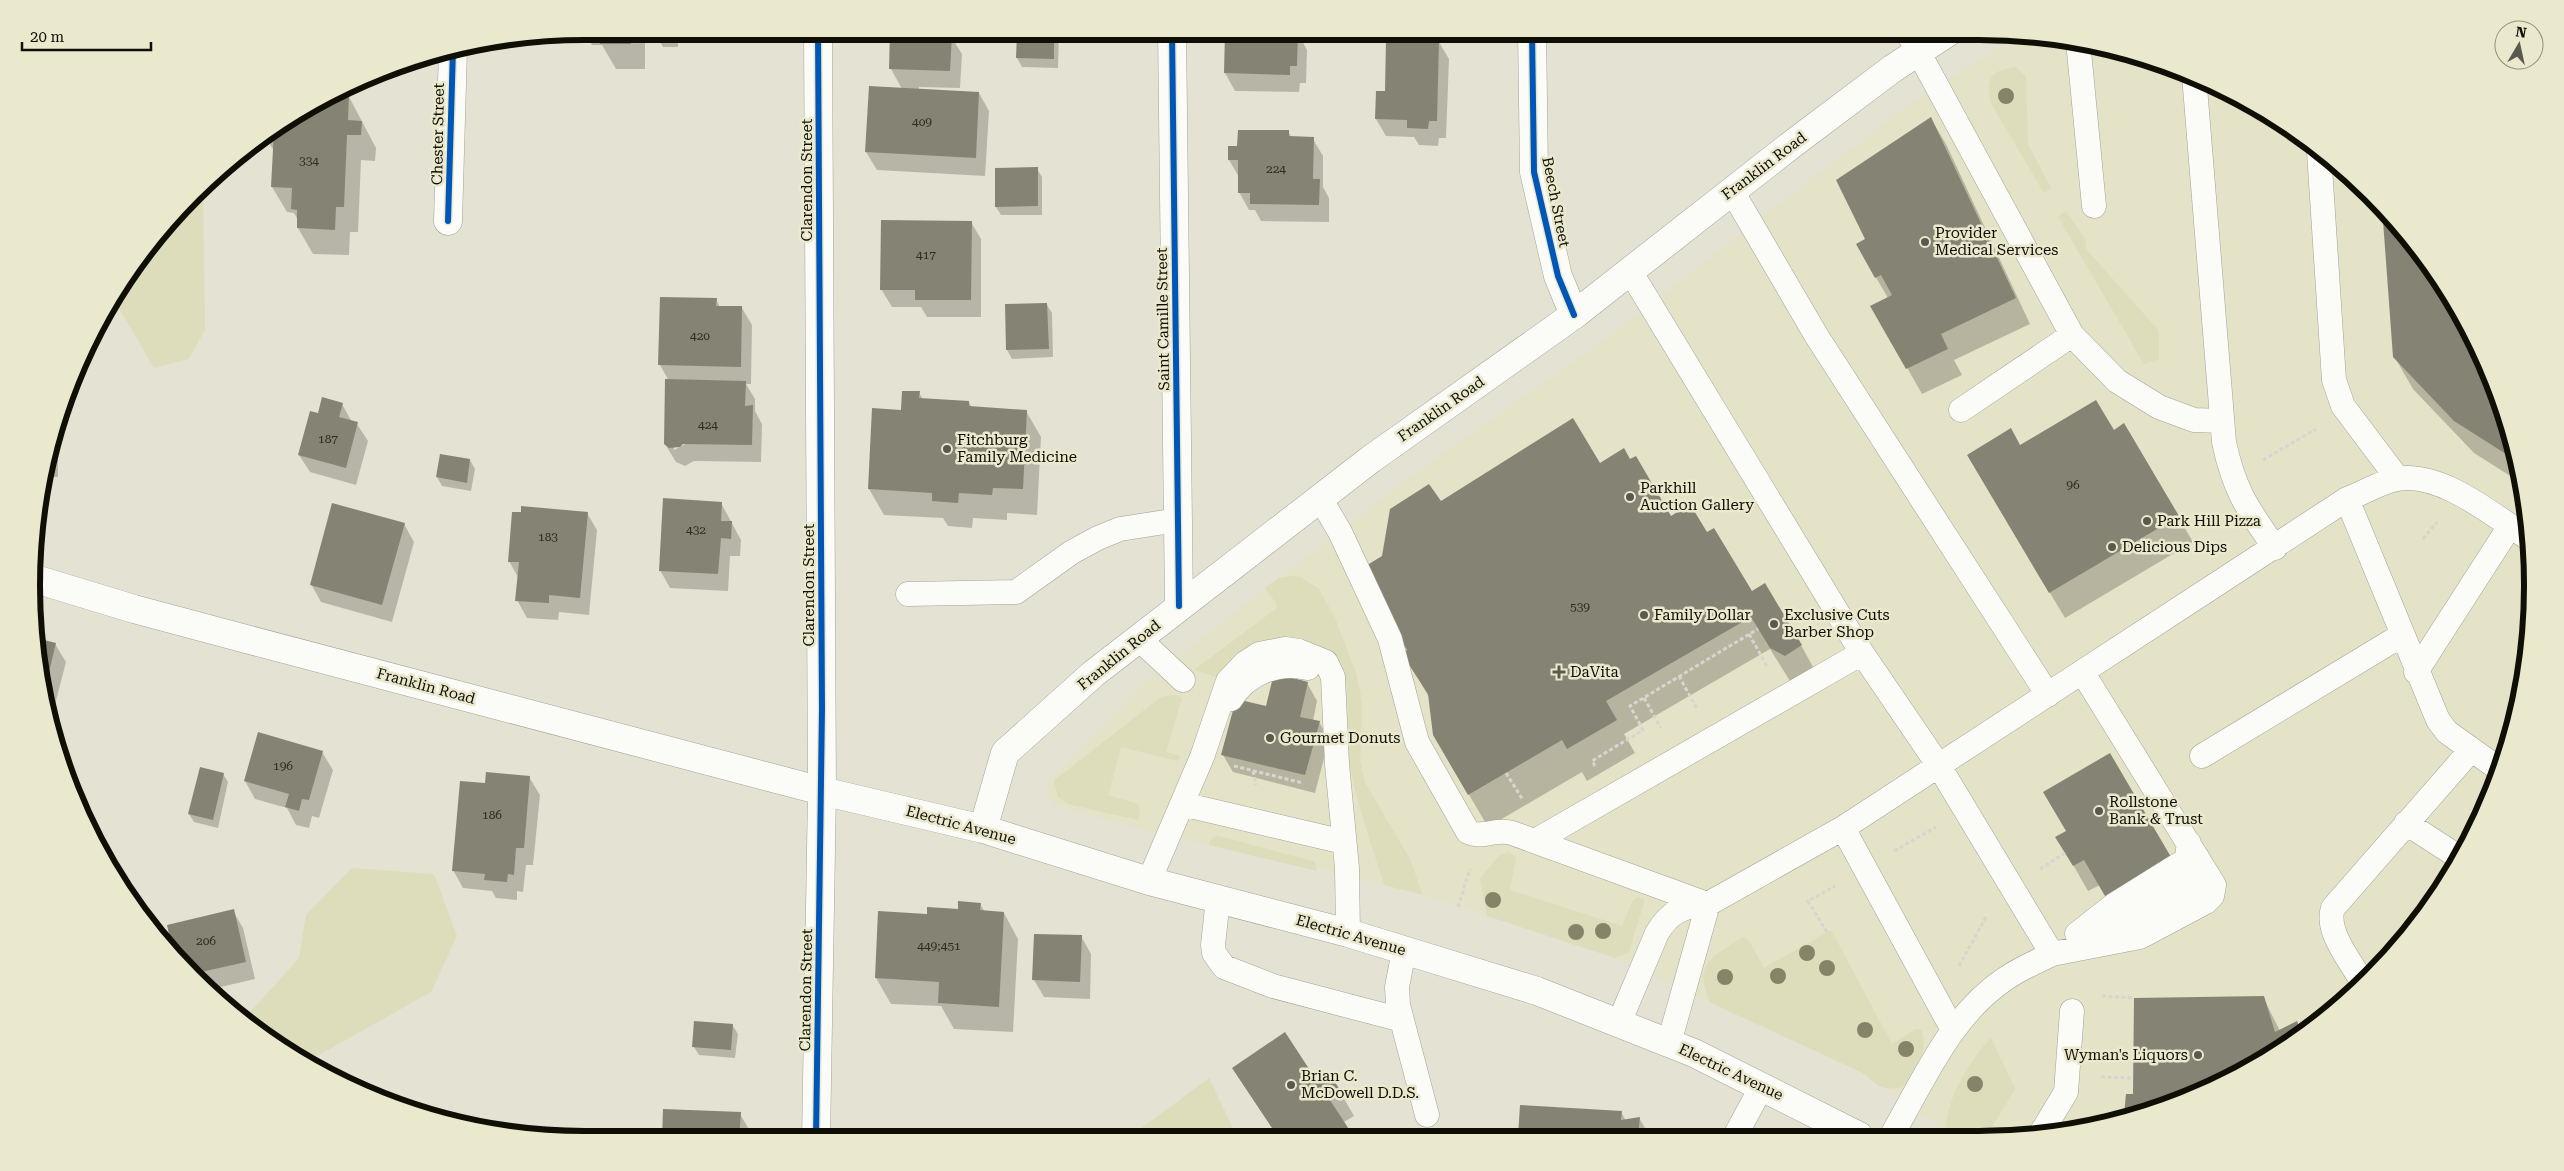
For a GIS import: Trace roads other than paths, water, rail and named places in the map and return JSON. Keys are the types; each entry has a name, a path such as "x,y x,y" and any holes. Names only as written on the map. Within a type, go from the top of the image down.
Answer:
{"main road":[{"name":"Clarendon Street","path":"816,1131 822,791 818,40"},
{"name":"Saint Camille Street","path":"1172,40 1179,606"},
{"name":"Beech Street","path":"1532,40 1534,172 1558,276 1574,314"},
{"name":"Franklin Road","path":"983,829 1005,753 1093,674 1320,498 1574,314 1884,75 1913,41"},
{"name":"Chester Street","path":"448,221 453,57"},
{"name":"Franklin Road","path":"40,580 144,611 822,791"},
{"name":"Electric Avenue","path":"822,791 983,829 1149,881 1348,933 1536,990 1669,1043 1762,1086 1849,1131"}],"lane":[{"path":"1913,41 2072,335 2117,381 2159,407 2194,420 2222,422"},
{"path":"2079,49 2094,206"},
{"path":"2195,85 2224,442 2235,486 2245,505 2275,548"},
{"path":"2320,160 2334,380 2343,406 2398,479"},
{"path":"1732,191 1816,335 2048,695"},
{"path":"1630,271 1862,653 1939,766 2052,954"},
{"path":"1961,410 2072,335"},
{"path":"1620,1023 1640,970 1665,920 1676,911 1688,906 1708,904 1843,828 2275,548 2347,499 2398,479 2431,480 2457,492 2519,532 2416,672"},
{"path":"1320,498 1340,532 1390,639 1417,742 1468,832 1482,836 1496,831 1506,831 1708,904"},
{"path":"2347,499 2416,672 2438,720 2447,732 2494,765"},
{"path":"908,594 1016,592 1072,552 1098,538 1120,529 1178,520"},
{"path":"2202,756 2402,635"},
{"path":"1138,638 1183,680"},
{"path":"1149,881 1202,757 1228,681 1245,662 1259,654 1285,650 1299,651 1318,658 1330,668 1334,685 1348,933"},
{"path":"1534,841 1862,653"},
{"path":"2052,954 2135,939 2206,902 2212,896 2214,885 2083,672"},
{"path":"2359,976 2334,932 2330,916 2337,902 2471,750"},
{"path":"1182,804 1344,842"},
{"path":"2406,823 2453,854"},
{"path":"1843,828 1953,1030"},
{"path":"1895,1131 1953,1030 1978,1003 2004,979 2052,954 2108,909 2183,862 2193,850"},
{"path":"1218,899 1213,945 1214,953 1224,967 1273,986 1402,1020"},
{"path":"1669,1043 1708,904"},
{"path":"1404,951 1397,987 1398,1006 1427,1115"},
{"path":"2046,1126 2066,1092 2072,1011"},
{"path":"1738,1131 1762,1086"}],"place":[{"name":"Provider Medical Services","path":"1925,242"},
{"name":"Fitchburg Family Medicine","path":"947,449"},
{"name":"Parkhill Auction Gallery","path":"1630,497"},
{"name":"Park Hill Pizza","path":"2147,521"},
{"name":"Delicious Dips","path":"2112,547"},
{"name":"Family Dollar","path":"1644,615"},
{"name":"Exclusive Cuts Barber Shop","path":"1774,624"},
{"name":"DaVita","path":"1559,672"},
{"name":"Gourmet Donuts","path":"1270,738"},
{"name":"Rollstone Bank & Trust","path":"2099,811"},
{"name":"Wyman's Liquors","path":"2198,1055"},
{"name":"Brian C. McDowell D.D.S.","path":"1291,1085"}]}
